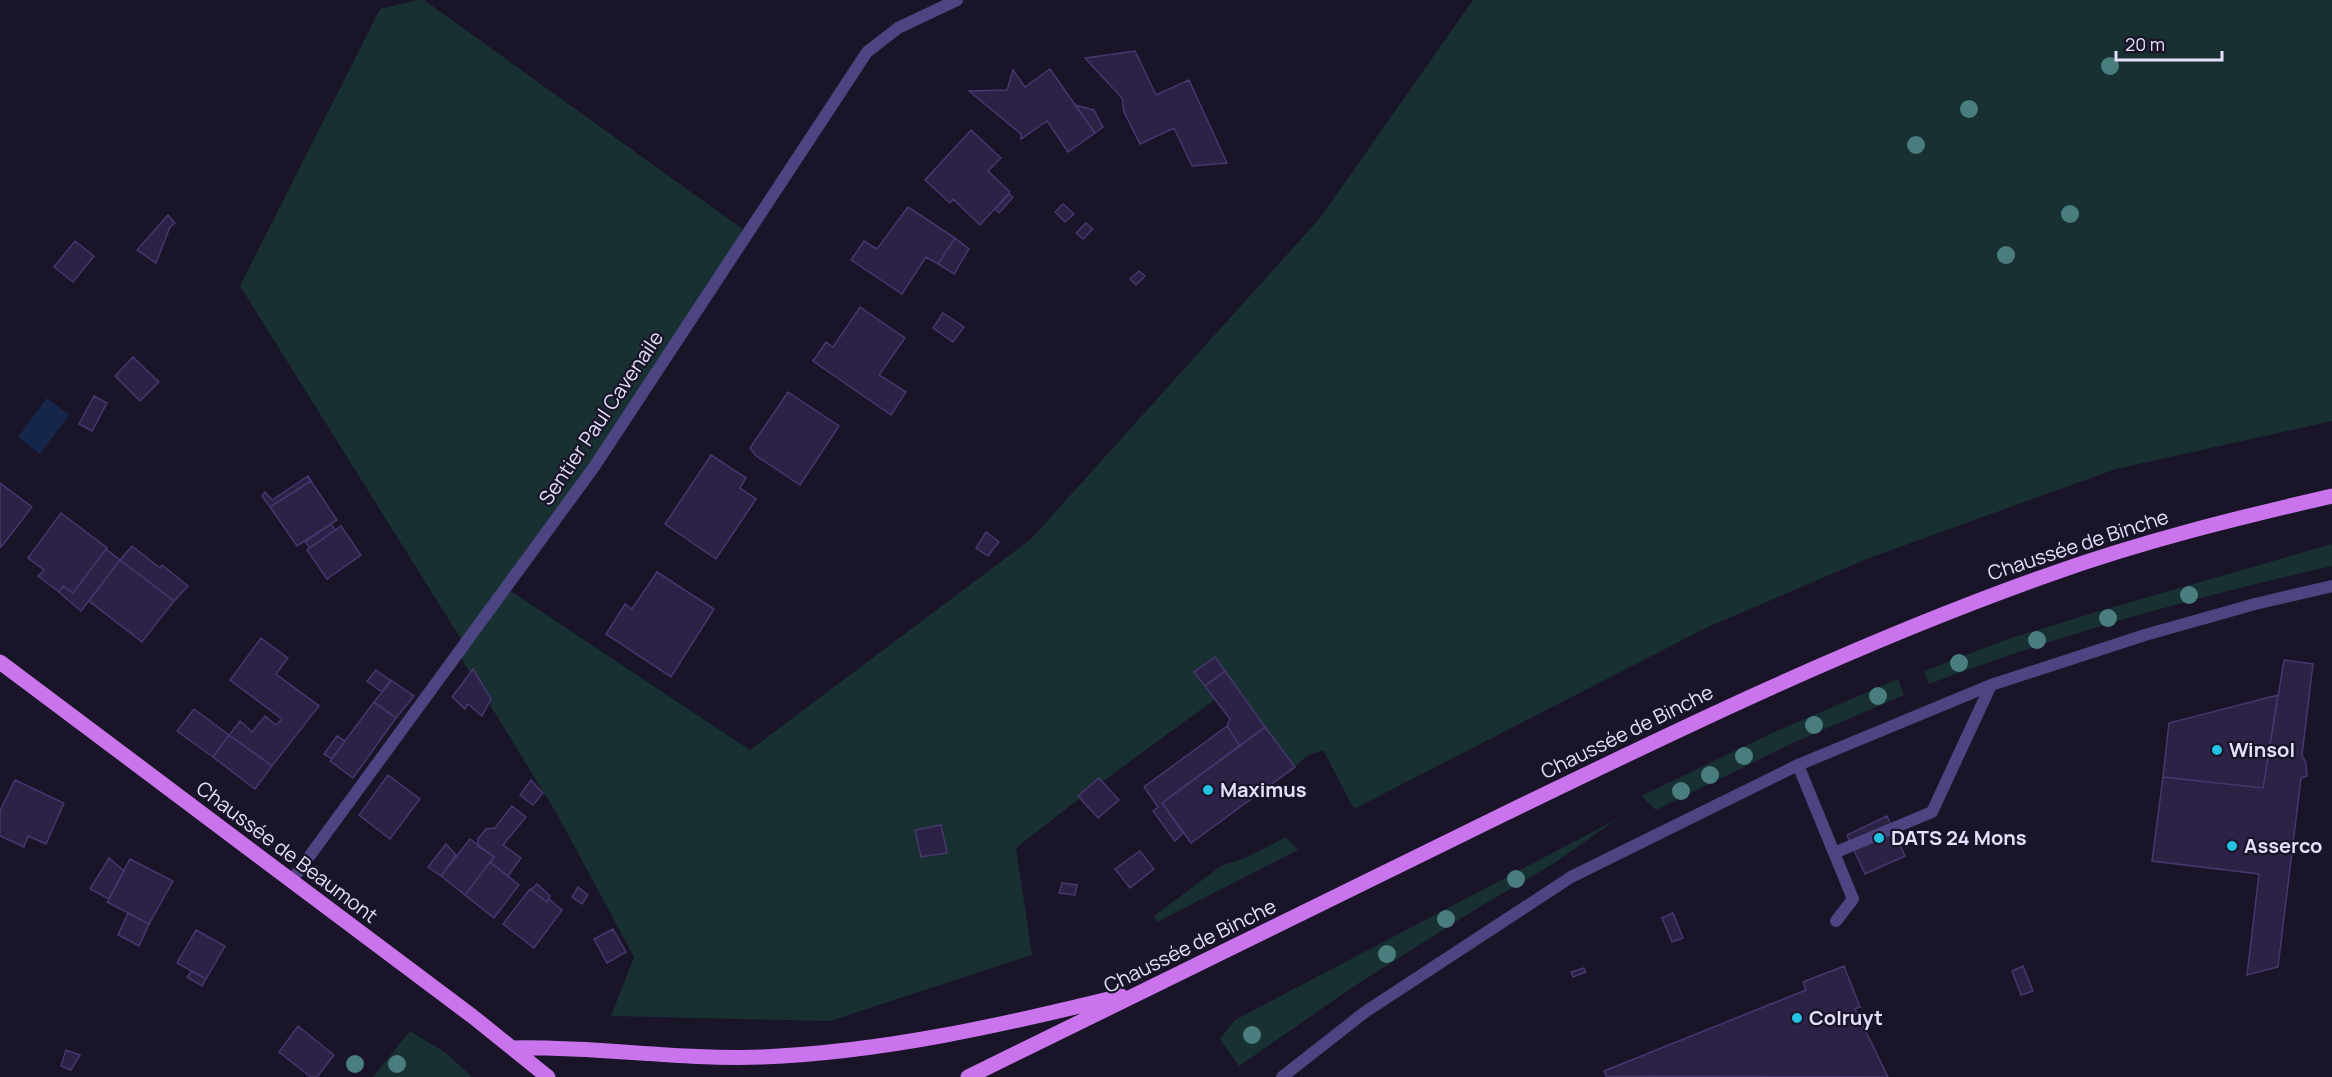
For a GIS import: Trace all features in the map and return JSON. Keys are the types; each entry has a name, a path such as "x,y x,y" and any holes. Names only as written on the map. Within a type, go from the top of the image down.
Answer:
{"main road":[{"name":"Chaussée de Binche","path":"968,1077 1688,724 1933,617 2055,573 2197,528 2332,496"},
{"name":"Chaussée de Beaumont","path":"0,662 292,880 548,1077"},
{"path":"512,1048 562,1047 719,1057 794,1055 878,1046 991,1027 1151,989"}],"street":[{"name":"Sentier Paul Cavenaile","path":"292,880 594,467 867,52 898,28 957,0"},
{"path":"1282,1077 1365,1012 1571,877 1798,765 1991,685 2145,635 2255,604 2332,586"},
{"path":"1834,853 1932,812 1991,685"},
{"path":"1798,765 1853,899 1836,921"}],"green space":[{"path":"424,0 748,233 506,588 750,750 1031,539 1320,218 1473,0 2332,0 2332,421 2116,469 1869,558 1708,627 1354,809 1323,750 1307,756 1289,772 1232,687 1084,795 1016,848 1032,955 830,1021 611,1016 634,957 557,814 458,653 464,644 240,286 380,9"},
{"path":"2332,544 2332,566 2230,590 2129,618 2028,649 1929,684 1924,671 2008,639"},
{"path":"1898,679 1904,695 1795,742 1656,810 1641,796 1772,733"},
{"path":"1617,819 1553,864 1481,906 1356,985 1239,1066 1220,1039 1235,1020"},
{"path":"1286,837 1298,850 1157,922 1154,916 1221,866 1245,858"},
{"path":"410,1031 446,1053 472,1077 373,1077"}],"water":[{"path":"47,398 69,415 40,454 18,437"}],"building":[{"path":"1135,51 1156,95 1189,80 1227,163 1192,166 1174,128 1140,144 1124,112 1122,98 1085,58"},
{"path":"1050,69 1095,133 1068,152 1047,121 1021,139 1021,134 969,91 1007,90 1013,70 1025,87"},
{"path":"1075,105 1094,110 1103,127 1095,133"},
{"path":"971,130 1001,158 988,171 1010,192 980,225 953,199 950,203 925,180"},
{"path":"1009,194 1013,197 999,213 995,209"},
{"path":"1063,204 1074,214 1065,222 1055,212"},
{"path":"908,207 955,238 938,264 926,257 902,294 851,260 864,241 877,249"},
{"path":"168,215 175,223 170,227 156,263 137,250"},
{"path":"1086,223 1093,229 1083,239 1076,233"},
{"path":"955,238 969,249 954,274 938,264"},
{"path":"75,241 94,256 73,282 54,267"},
{"path":"1139,271 1145,276 1136,285 1130,279"},
{"path":"860,307 905,338 879,375 906,392 891,415 813,361 826,342 833,347"},
{"path":"943,313 964,327 953,342 933,328"},
{"path":"133,357 159,382 140,401 115,376"},
{"path":"788,392 839,426 800,485 755,455 750,448"},
{"path":"94,396 107,403 92,431 79,424"},
{"path":"711,455 746,478 740,488 756,499 716,559 665,524"},
{"path":"308,476 311,481 270,507 275,514 262,496 265,492 272,500"},
{"path":"311,481 337,520 297,546 270,507"},
{"path":"0,483 32,507 1,547 0,546"},
{"path":"61,513 107,548 73,593 63,586 59,592 38,576 44,570 28,558"},
{"path":"331,524 335,530 310,548 305,542"},
{"path":"341,526 361,555 327,579 307,550"},
{"path":"986,532 999,542 988,556 976,548"},
{"path":"132,546 160,568 162,565 188,586 174,601 120,560"},
{"path":"106,549 120,560 81,611 59,592 63,586 73,593"},
{"path":"120,560 174,601 142,642 89,601"},
{"path":"657,572 714,609 671,677 606,634 625,604 632,609"},
{"path":"261,638 288,658 276,674 319,706 272,766 229,735 240,721 252,732 265,716 276,725 282,719 230,680"},
{"path":"1215,657 1225,671 1205,686 1194,672"},
{"path":"2284,660 2313,664 2302,755 2306,763 2307,776 2301,778 2278,967 2247,975 2259,874 2152,861 2163,777 2263,788"},
{"path":"473,669 491,699 482,716 468,704 465,709 452,697"},
{"path":"376,670 391,681 382,692 367,681"},
{"path":"1225,671 1265,727 1240,746 1227,726 1230,719 1205,686"},
{"path":"391,680 414,696 396,718 374,702"},
{"name":"Winsol","path":"2278,695 2263,788 2163,777 2169,723"},
{"path":"374,702 396,718 353,778 330,761"},
{"path":"194,709 229,735 213,757 177,731"},
{"path":"1227,726 1240,746 1162,803 1183,833 1175,841 1153,811 1158,807 1144,787"},
{"path":"1265,727 1295,767 1191,843 1162,803"},
{"path":"229,735 272,766 255,789 213,757"},
{"path":"337,736 345,741 332,759 324,754"},
{"path":"388,775 420,799 390,839 359,815"},
{"path":"1099,778 1119,800 1098,818 1078,796"},
{"path":"15,780 64,803 46,844 28,836 24,847 0,836 0,811"},
{"path":"531,780 543,793 533,805 520,795"},
{"path":"512,806 526,817 503,845 521,858 508,876 490,862 494,857 478,846 478,839 486,829 495,828"},
{"path":"1887,816 1905,856 1865,874 1847,835"},
{"path":"941,825 947,853 921,857 915,830"},
{"path":"470,839 494,857 465,895 441,876"},
{"path":"446,844 456,855 441,876 428,867"},
{"path":"1140,851 1154,869 1130,888 1115,869"},
{"path":"109,858 124,871 109,899 90,889"},
{"path":"130,859 173,881 149,924 107,902"},
{"path":"490,862 519,885 494,918 465,895"},
{"path":"1062,883 1077,885 1075,895 1059,893"},
{"path":"537,884 550,896 547,902 531,890"},
{"path":"578,887 588,895 582,904 572,897"},
{"path":"530,889 547,902 549,899 562,910 534,948 503,924"},
{"path":"128,913 149,924 139,946 118,935"},
{"path":"1673,913 1683,938 1672,942 1662,918"},
{"path":"613,929 626,952 607,963 594,939"},
{"path":"196,930 225,946 206,979 177,963"},
{"name":"Colruyt","path":"1844,966 1860,1007 1855,1009 1888,1077 1606,1076 1604,1071 1806,990 1803,982"},
{"path":"2023,966 2033,991 2021,995 2012,971"},
{"path":"1584,968 1586,972 1573,977 1571,972"},
{"path":"192,971 206,979 202,986 187,977"},
{"path":"298,1026 334,1055 317,1077 311,1077 279,1052"},
{"path":"66,1050 80,1055 71,1070 61,1066"}],"place":[{"name":"Winsol","path":"2217,750"},
{"name":"Maximus","path":"1208,790"},
{"name":"DATS 24 Mons","path":"1879,838"},
{"name":"Asserco","path":"2232,846"},
{"name":"Colruyt","path":"1797,1018"}]}
